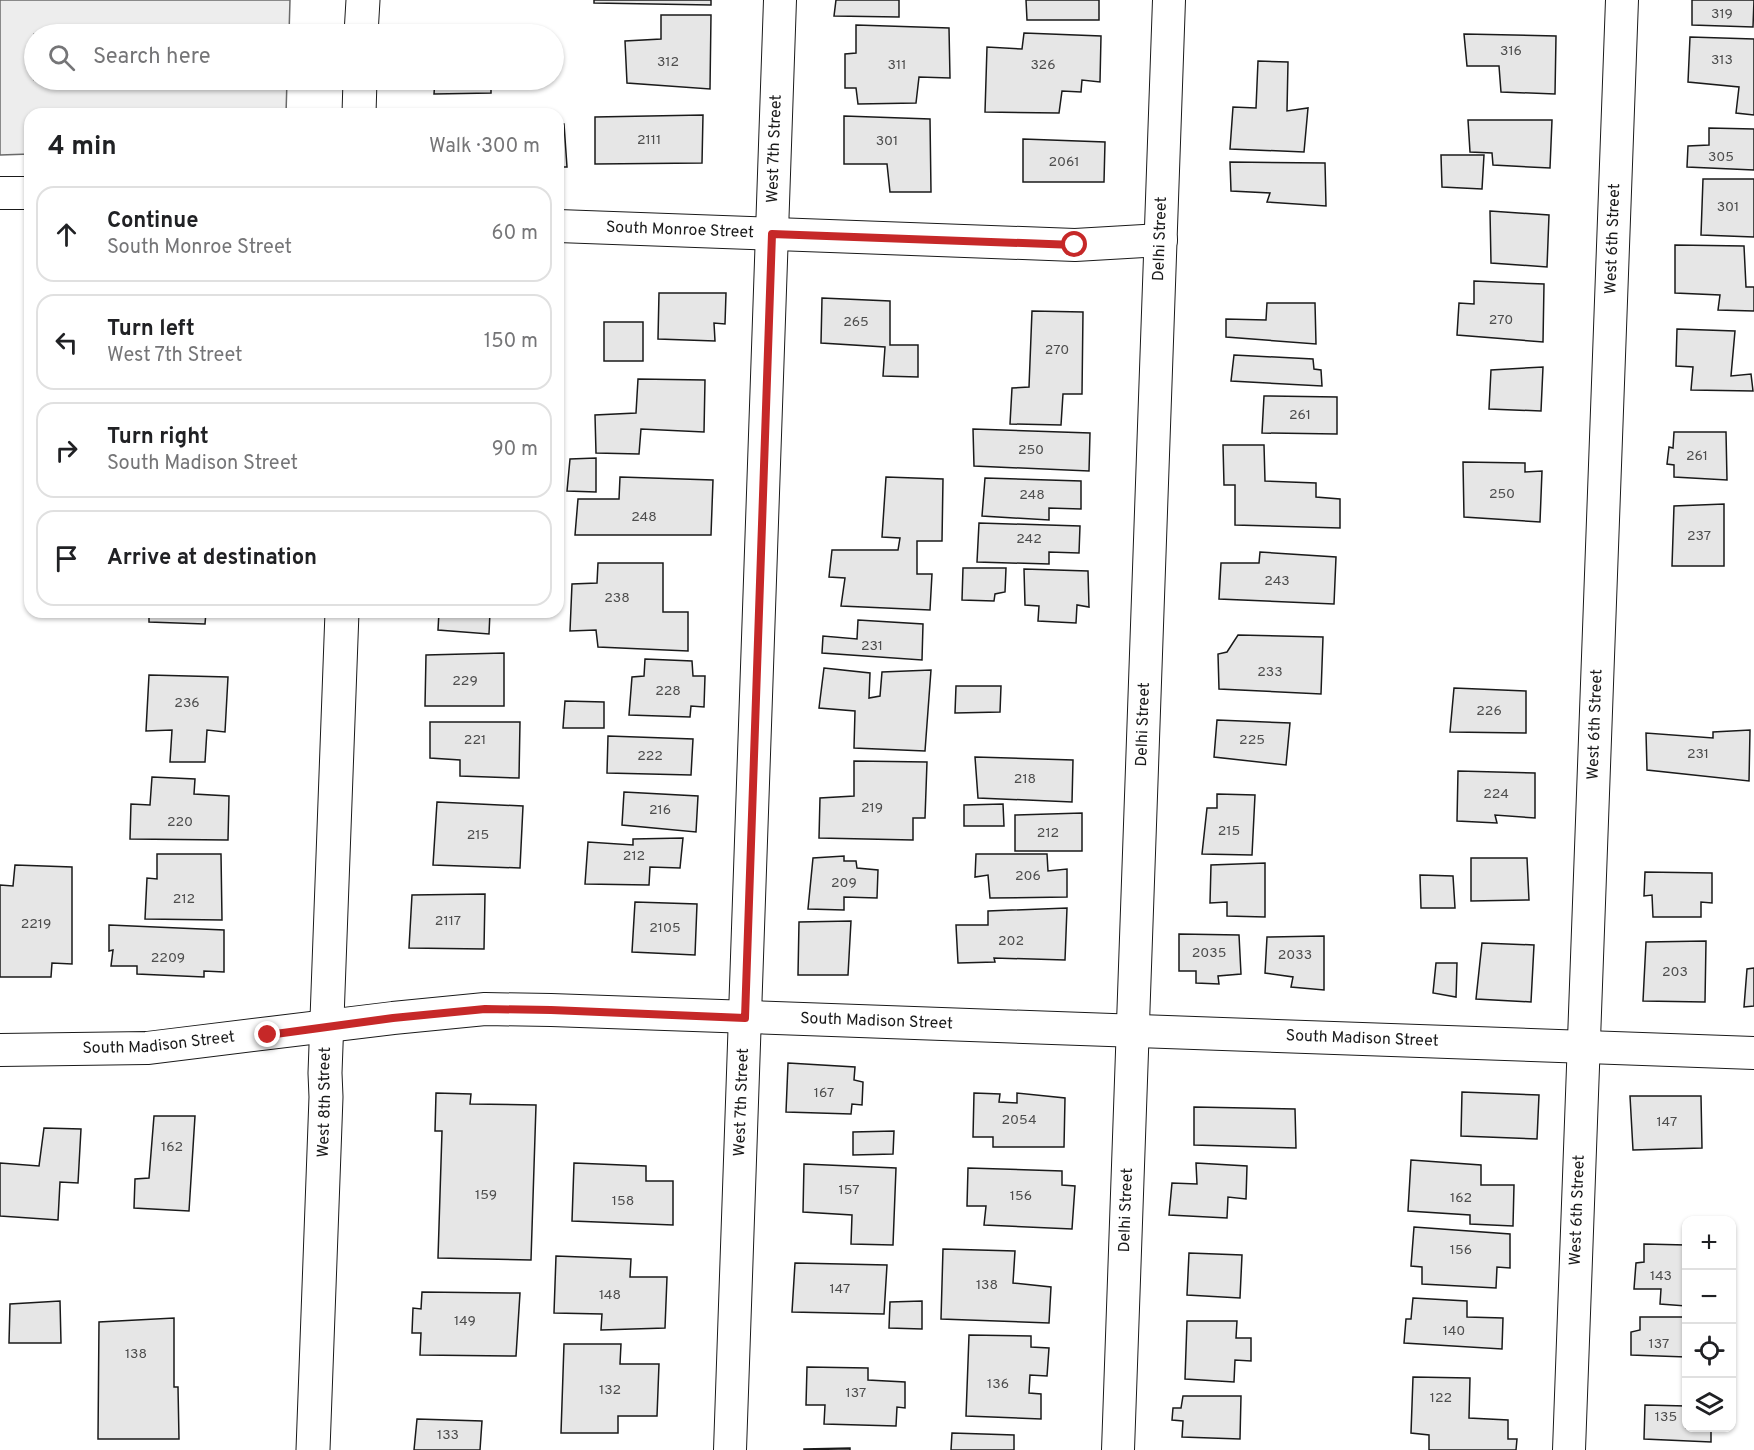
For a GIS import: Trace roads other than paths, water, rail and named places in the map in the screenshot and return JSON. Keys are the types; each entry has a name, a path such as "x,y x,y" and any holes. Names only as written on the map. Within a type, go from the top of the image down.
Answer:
{"street":[{"path":"362,24 363,0"},
{"name":"West 7th Street","path":"730,1450 780,0"},
{"name":"Delhi Street","path":"1118,1450 1169,0"},
{"name":"West 6th Street","path":"1569,1450 1622,0"},
{"path":"359,108 360,90"},
{"path":"0,193 24,193"},
{"name":"South Monroe Street","path":"564,226 1075,245 1161,240"},
{"name":"West 8th Street","path":"313,1450 342,618"},
{"name":"South Madison Street","path":"0,1050 147,1048 485,1009 1754,1053"}]}
